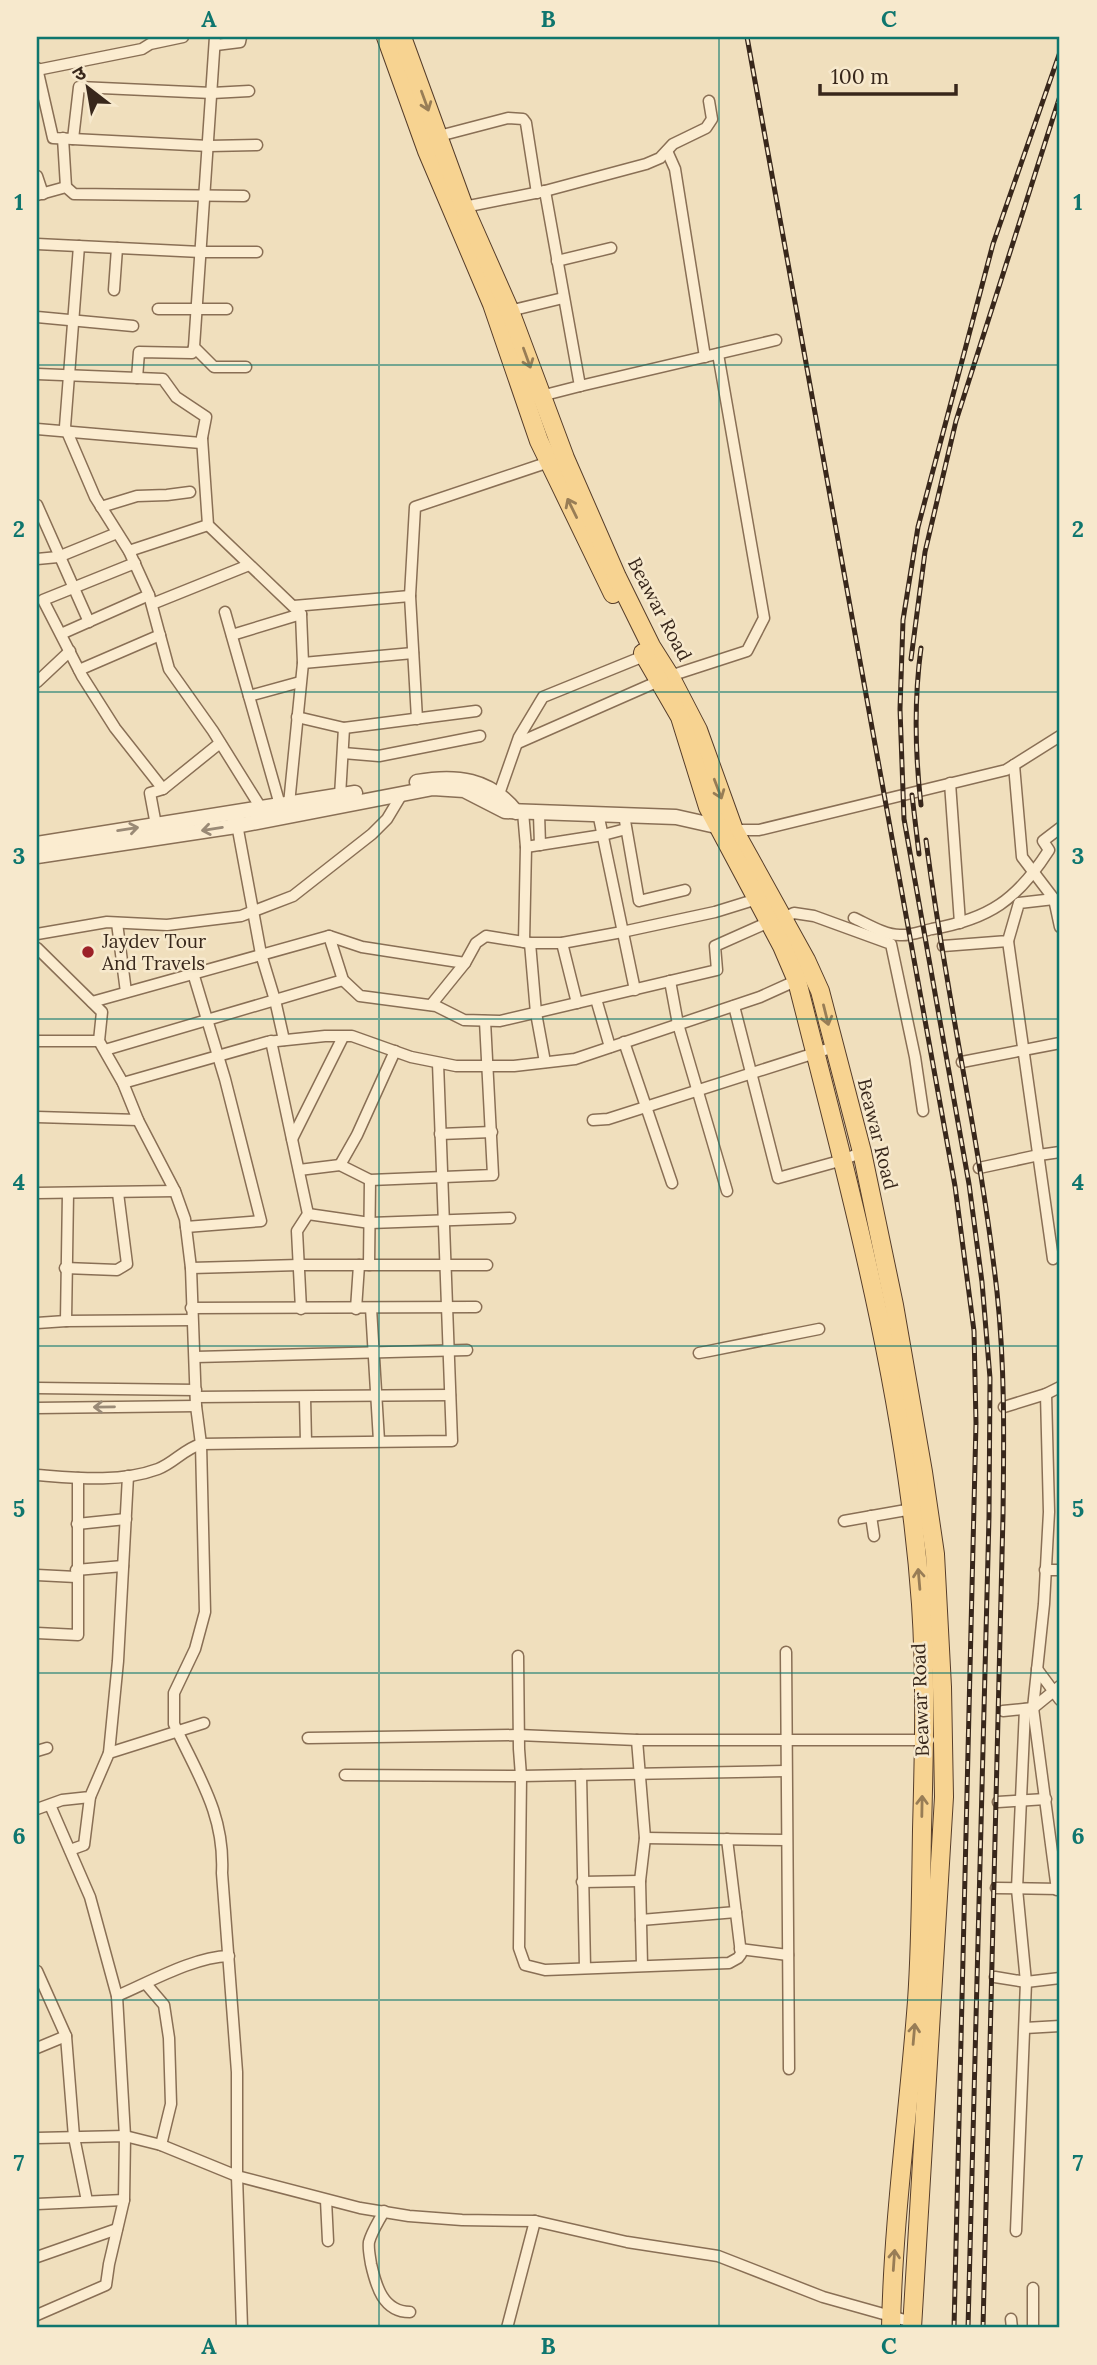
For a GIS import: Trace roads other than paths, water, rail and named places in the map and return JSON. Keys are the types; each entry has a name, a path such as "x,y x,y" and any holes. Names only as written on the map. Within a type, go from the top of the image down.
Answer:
{"main road":[{"name":"Beawar Road","path":"386,37 427,151 503,313"},
{"name":"Beawar Road","path":"402,37 533,398 549,462 644,656 664,678"},
{"name":"Beawar Road","path":"533,398 565,458 632,610 651,646 680,718 703,795 726,828 805,977 816,1053 934,1554 944,1797 912,2325"},
{"name":"Beawar Road","path":"726,828 757,899 776,920"},
{"name":"Beawar Road","path":"805,977 820,991 862,1152 894,1305 915,1473 912,1509 921,1606 923,1740 917,1997 893,2264 891,2322"}],"street":[{"path":"183,37 150,44 142,49 37,69 39,90 53,138 209,146 257,145"},
{"path":"137,378 139,352 192,353 194,347 215,41 236,44 241,37"},
{"path":"66,187 68,139 79,87 212,93 249,91"},
{"path":"464,206 541,192 660,158 673,144 700,132 711,123 709,101"},
{"path":"439,136 508,118 523,119 526,123 580,386"},
{"path":"667,151 675,169 705,356"},
{"path":"37,176 40,195 66,187"},
{"path":"66,187 74,194 244,196"},
{"path":"37,244 257,252"},
{"path":"79,246 65,427 101,507 135,563 150,600 169,669 261,808"},
{"path":"114,290 117,248"},
{"path":"556,261 611,248"},
{"path":"503,313 564,298"},
{"path":"158,309 227,309"},
{"path":"37,317 133,326"},
{"path":"533,398 776,340"},
{"path":"194,347 214,367 246,367"},
{"path":"518,743 664,678 747,652 764,618 718,354"},
{"path":"37,374 163,379 176,397 206,417 201,443 37,429"},
{"path":"202,438 208,525 298,610 303,663 298,717 284,805"},
{"path":"417,719 410,596 415,507 549,462"},
{"path":"101,507 137,496 190,492"},
{"path":"37,505 89,622"},
{"path":"129,551 208,525"},
{"path":"37,559 58,557 117,533"},
{"path":"135,563 43,600 79,670 115,728 163,789"},
{"path":"61,634 249,565"},
{"path":"232,635 298,610 410,596"},
{"path":"225,612 284,805"},
{"path":"79,670 160,635"},
{"path":"37,682 69,652"},
{"path":"303,663 413,653"},
{"path":"499,794 519,737 543,697 644,656"},
{"path":"249,696 300,682"},
{"path":"298,717 344,728 476,711"},
{"path":"340,796 344,728"},
{"path":"343,753 379,757 480,736"},
{"path":"37,856 236,819 433,788 473,793 499,809 519,812 598,813 625,822 676,817 726,828 759,830 1006,770 1060,736"},
{"path":"156,825 150,793 163,789 220,743"},
{"path":"1014,765 1022,856 1057,904 1060,927"},
{"path":"37,844 156,825 236,819 261,808 438,778 464,779 499,794 519,812 526,847 527,942 545,1062"},
{"path":"950,783 960,923"},
{"path":"37,934 107,922 167,925 241,916 253,912 293,896 339,862 389,816 402,794"},
{"path":"598,813 635,990"},
{"path":"539,814 540,845"},
{"path":"236,819 261,954 284,1040"},
{"path":"526,847 603,835 625,822"},
{"path":"625,822 639,901 685,890"},
{"path":"854,918 899,935 960,923 985,914 1008,900 1034,873 1049,850 1043,841 1060,828"},
{"path":"431,1005 465,963 476,943 486,936 527,942 562,943 715,912 757,899"},
{"path":"1053,1259 1008,941 1018,903 1057,904"},
{"path":"329,936 343,980 360,996 436,1006 464,1020 500,1021 717,970 715,946 794,913 814,916 891,944 915,1057 923,1111"},
{"path":"117,923 126,992"},
{"path":"92,1002 329,936 362,947 465,963"},
{"path":"943,946 1008,941"},
{"path":"562,943 577,1003"},
{"path":"37,948 102,1012 102,1045 175,1191 186,1227 191,1268 196,1398 201,1444 205,1612 195,1649 174,1693 173,1715 178,1733 218,1818 223,1855 222,1873 237,2072 242,2328"},
{"path":"186,1227 261,1221 219,1057 193,973"},
{"path":"123,1083 271,1041 352,1036 438,1063 514,1066 575,1059 734,1006 805,977"},
{"path":"37,1041 102,1045 208,1020 343,980"},
{"path":"670,981 678,1024 727,1191"},
{"path":"596,999 610,1047"},
{"path":"734,1006 778,1178 862,1152"},
{"path":"299,1170 340,1165 370,1180 494,1175 485,1021"},
{"path":"292,1139 344,1037"},
{"path":"271,1041 308,1214 297,1231 301,1309"},
{"path":"624,1042 672,1183"},
{"path":"962,1062 1060,1043"},
{"path":"593,1120 608,1119 834,1047"},
{"path":"340,1165 357,1135 395,1051"},
{"path":"37,1475 78,1478 128,1476 164,1467 201,1444 452,1441 438,1063"},
{"path":"37,1117 138,1120"},
{"path":"440,1134 492,1132"},
{"path":"979,1168 1039,1154 1060,1152"},
{"path":"356,1309 370,1223 370,1180"},
{"path":"37,1192 175,1191"},
{"path":"66,1321 68,1193"},
{"path":"65,1268 117,1270 127,1264 118,1193"},
{"path":"308,1214 370,1223 510,1218"},
{"path":"191,1268 487,1265"},
{"path":"191,1308 476,1307"},
{"path":"371,1308 379,1441"},
{"path":"37,1323 192,1320"},
{"path":"699,1353 819,1329"},
{"path":"195,1357 467,1350"},
{"path":"1004,1407 1060,1387"},
{"path":"37,1388 107,1389 196,1398 450,1395"},
{"path":"107,1389 136,1407"},
{"path":"1016,2231 1026,1982 1017,1888 1020,1799 1029,1708 1037,1669 1049,1512 1046,1394"},
{"path":"37,1408 136,1407 196,1398"},
{"path":"305,1398 306,1442"},
{"path":"70,1850 84,1845 90,1797 109,1753 118,1661 128,1476"},
{"path":"37,1633 78,1635 78,1478"},
{"path":"844,1521 912,1509"},
{"path":"871,1516 874,1536"},
{"path":"77,1524 126,1519"},
{"path":"37,1575 123,1566"},
{"path":"1045,1570 1060,1570"},
{"path":"786,1652 789,2069"},
{"path":"519,1656 519,1948 525,1965 545,1970 729,1963 738,1958 740,1949 727,1839"},
{"path":"1003,1711 1029,1708 1058,1692 1037,1669"},
{"path":"996,1888 1059,1889 1029,1708"},
{"path":"109,1753 204,1723"},
{"path":"308,1738 518,1735 637,1740 943,1740"},
{"path":"637,1740 645,1838 640,1881 642,1965"},
{"path":"345,1775 521,1776 785,1771"},
{"path":"581,1774 585,1967"},
{"path":"37,1809 62,1800 90,1797"},
{"path":"998,1802 1046,1799"},
{"path":"37,2315 106,2285 124,2200 125,2136 117,1996 90,1897 50,1805"},
{"path":"645,1838 786,1840"},
{"path":"582,1882 640,1881"},
{"path":"641,1920 736,1912"},
{"path":"740,1949 788,1955"},
{"path":"117,1996 193,1964 229,1956"},
{"path":"37,1971 66,2036 74,2137 88,2201"},
{"path":"995,1977 1026,1982 1060,1978"},
{"path":"146,1984 164,2005 169,2038 171,2104 161,2145"},
{"path":"1025,2028 1060,2026"},
{"path":"37,2048 66,2036"},
{"path":"37,2138 125,2136 161,2145 237,2176 360,2208 409,2216 461,2220 535,2221 627,2242 718,2256 891,2322 912,2325"},
{"path":"37,2204 124,2200"},
{"path":"326,2200 328,2241"},
{"path":"384,2211 369,2246 375,2280 389,2305 399,2311 410,2312"},
{"path":"507,2328 535,2221"},
{"path":"37,2257 117,2229"},
{"path":"1033,2288 1033,2328"}],"railway":[{"path":"747,37 955,1186 974,1331 976,1423 954,2328"},
{"path":"968,2328 989,1517 990,1378 982,1282 969,1184 904,819 900,709 903,620 918,527 993,244 1060,52"},
{"path":"911,659 925,552 956,421 1060,96"},
{"path":"921,648 916,726 921,805"},
{"path":"912,795 919,854"},
{"path":"926,840 990,1235 1003,1375 1003,1515 983,2328"}],"place":[{"name":"Jaydev Tour And Travels","path":"88,952"}]}
